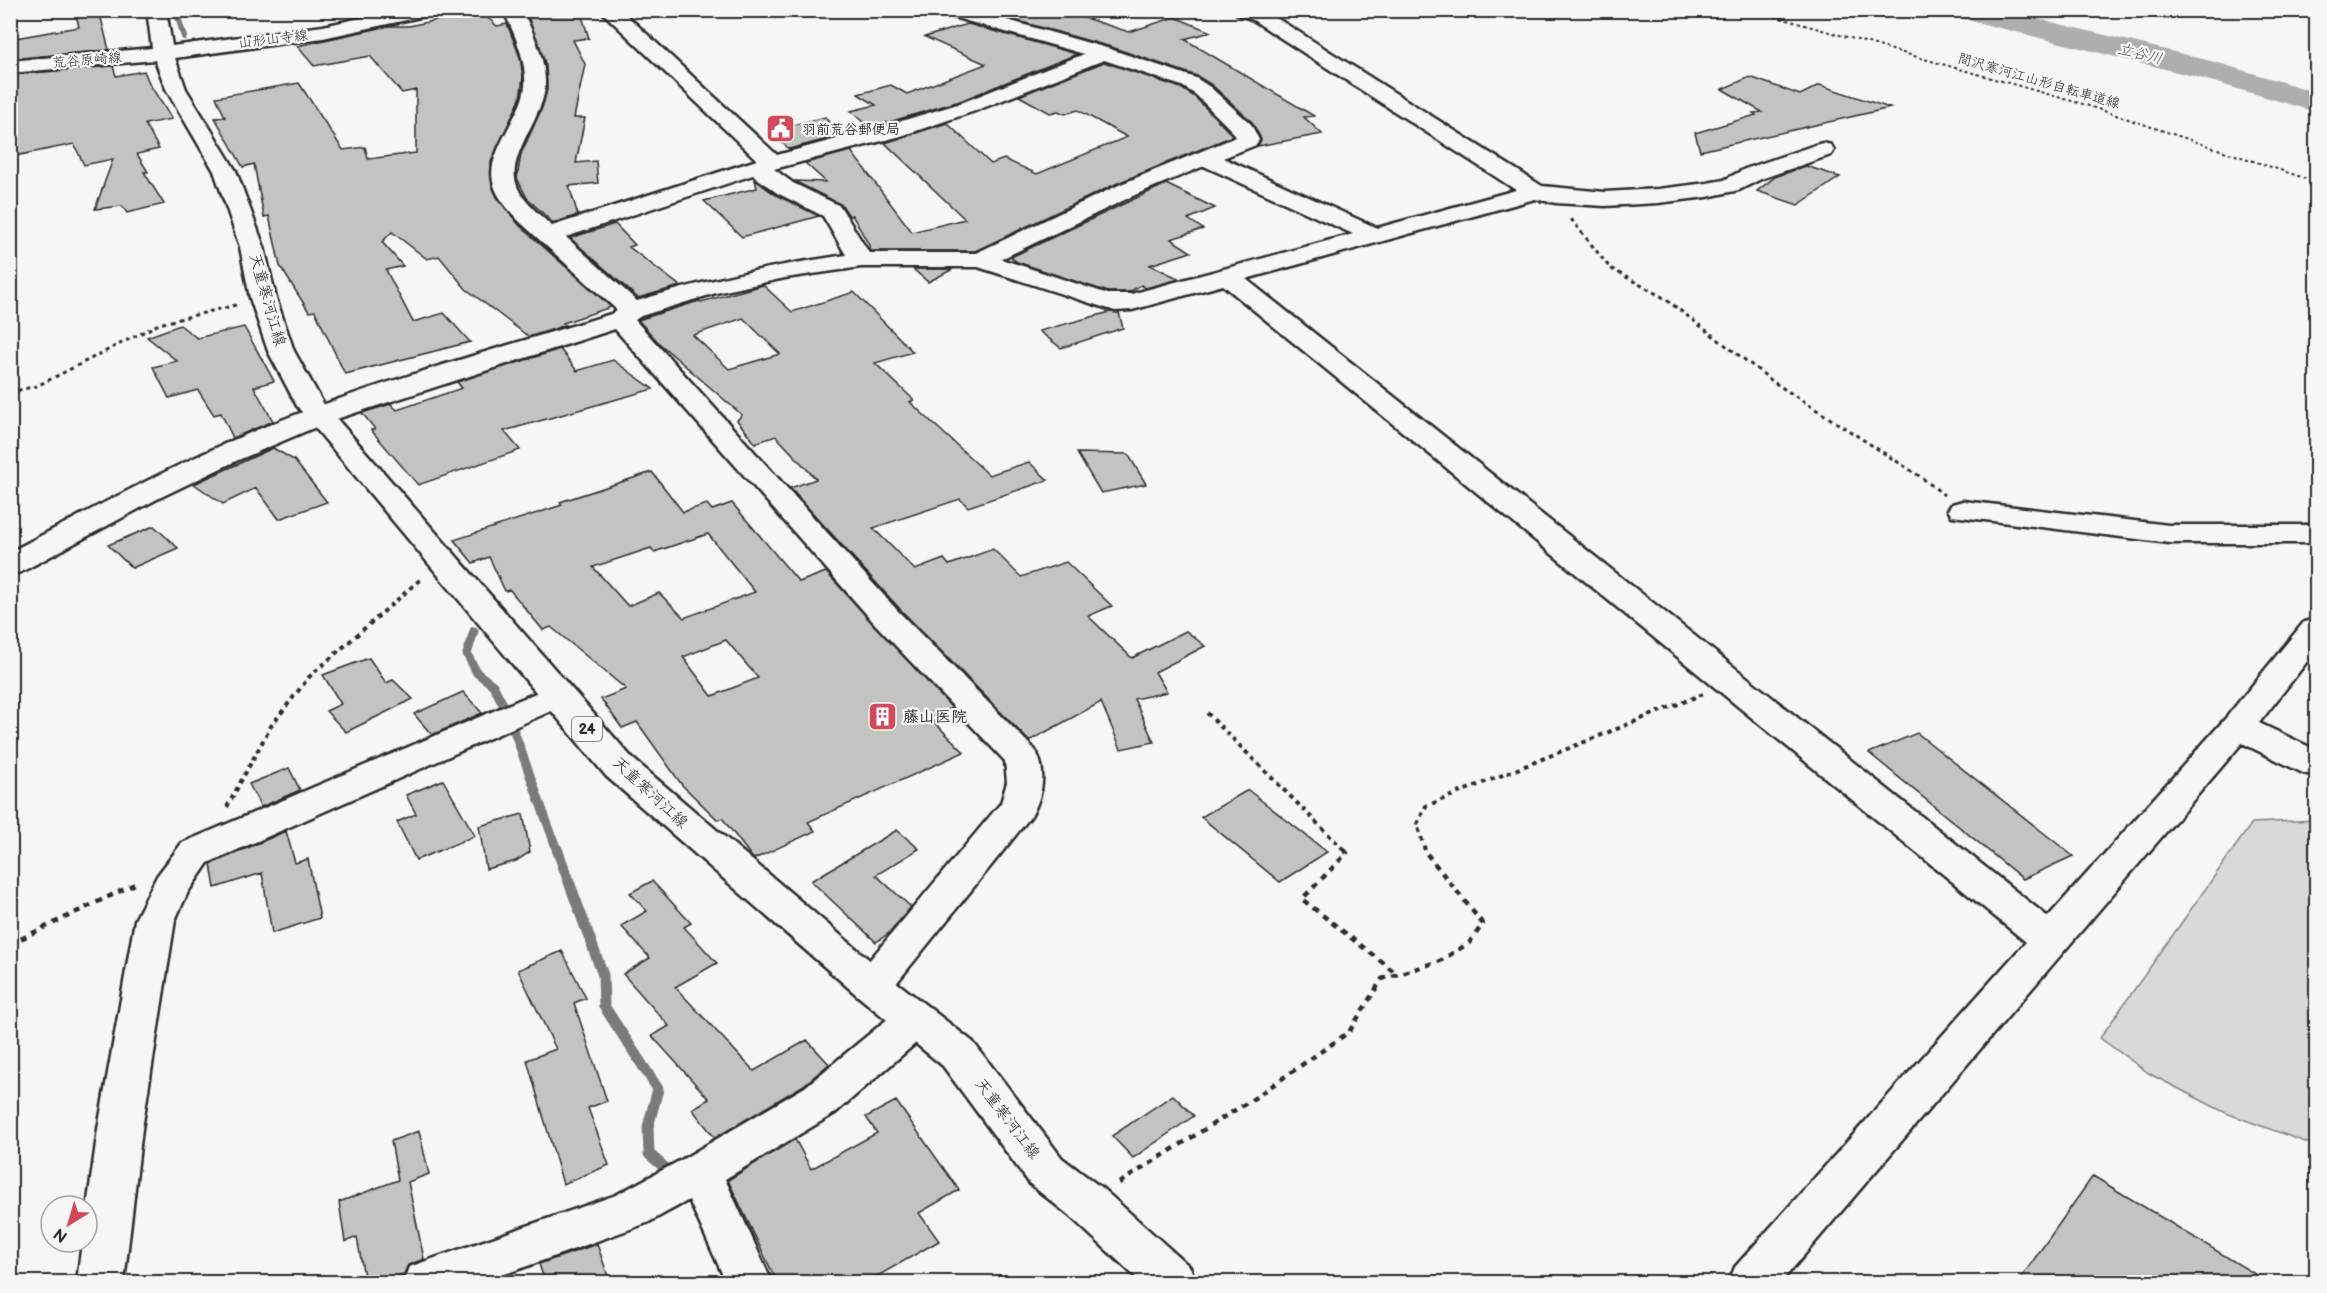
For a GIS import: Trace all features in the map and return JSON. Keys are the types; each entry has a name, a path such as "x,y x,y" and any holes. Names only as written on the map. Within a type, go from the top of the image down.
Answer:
{"main road":[{"path":"156,10 163,53"},
{"name":"山形山寺線","path":"163,53 321,32 425,10"},
{"path":"512,10 522,30 535,85 527,114 501,166 504,186 518,205 549,235 614,290 626,315 887,618 1022,759 1025,782 1018,807 872,985"},
{"path":"609,10 785,188 832,211 861,260"},
{"path":"949,10 1103,53 1189,82 1203,91 1243,129 1248,140 1129,189 980,260"},
{"path":"1244,10 1260,16 1544,195"},
{"name":"荒谷原崎線","path":"10,66 163,53"},
{"name":"天童寒河江線","path":"163,53 176,89 225,171 252,247 263,298 281,351 311,406 619,767 872,985 958,1054 1046,1171 1087,1203 1173,1282"},
{"path":"549,235 764,165 893,131 968,107 1103,53"},
{"path":"10,565 178,478 320,416 710,287 785,271 861,260 980,260 1115,303 1132,302 1376,236 1544,195 1601,199 1661,195 1731,185 1752,174 1823,150"},
{"path":"1205,158 1376,236"},
{"path":"1227,276 2050,940"},
{"path":"1963,510 2199,536 2316,534"},
{"path":"1752,1282 2237,727 2316,629"},
{"path":"100,1282 124,1107 155,920 171,886 195,854 557,695"},
{"path":"2237,727 2316,764"},
{"path":"426,1282 631,1209 699,1172 820,1100 916,1019"},
{"path":"699,1172 749,1282"}],"path":[{"name":"間沢寒河江山形自転車道線","path":"1752,10 2096,108 2316,182"},
{"path":"1544,195 1610,268 1664,298 1775,383 1921,477 1963,510"},
{"path":"10,389 15,391 37,386 159,324 263,298"},
{"path":"225,809 271,726 309,678 442,561"},
{"path":"1087,1203 1253,1099 1349,1032 1382,979 1440,961 1469,944 1483,924 1422,846 1417,824 1426,807 1731,683"},
{"path":"1207,713 1347,853 1302,899 1397,974"},
{"path":"10,944 147,877"}],"shaded area":[{"path":"2316,820 2316,1146 2226,1113 2150,1074 2100,1038 2252,823"}],"building":[{"path":"75,10 99,10 109,50 10,59 10,39 79,27"},
{"path":"529,10 580,10 589,38 573,40 585,64 574,118 585,118 576,163 596,161 598,183 569,186 578,215 553,223 527,198 517,178 521,154 542,108 547,90 546,66 528,17"},
{"path":"1009,10 1060,10 1129,32 1175,17 1211,32 1184,39 1314,116 1304,117 1322,134 1258,146 1261,139 1252,122 1212,85 1197,76 1111,47 996,15"},
{"path":"480,11 497,26 507,24 520,57 523,77 520,99 491,162 492,186 497,197 519,225 611,307 529,337 466,289 439,256 427,259 392,232 382,242 403,266 386,270 413,322 444,313 470,342 345,374 315,311 309,312 280,266 269,216 264,217 254,164 243,167 215,118 225,117 216,97 299,83 343,150 365,147 368,159 416,153 416,90 402,93 370,56 314,66 297,46 389,26 409,26"},
{"path":"968,24 1077,54 960,101 869,128 851,111 876,105 858,94 891,85 907,94 986,64 925,37"},
{"path":"1104,62 1181,88 1195,97 1233,136 1120,182 975,251 870,251 852,215 849,216 842,205 794,181 826,182 805,163 851,151 912,232 965,219 885,143 947,123 991,164 1004,159 1037,174 1127,137 1078,110 1065,114 1058,111 1050,113 1019,96"},
{"path":"113,66 116,76 144,71 150,85 172,119 145,124 159,149 137,154 148,172 144,172 164,204 127,213 122,206 95,209 113,159 84,165 74,144 10,157 10,75"},
{"path":"1750,77 1800,95 1820,85 1890,108 1700,151 1695,133 1762,112 1722,89"},
{"path":"825,117 839,136 789,149 769,131"},
{"path":"1806,166 1840,177 1798,205 1757,191 1775,177"},
{"path":"755,180 776,195 819,216 742,237 704,201 757,188"},
{"path":"1166,184 1215,208 1188,219 1203,229 1171,239 1191,252 1150,265 1178,278 1176,280 1146,288 1141,285 1129,292 1108,292 1017,262 1011,257"},
{"path":"615,224 635,245 629,247 680,286 638,298 570,238"},
{"path":"913,269 953,269 928,282"},
{"path":"763,285 792,312 854,292 913,352 875,363 914,400 910,402 989,475 1029,462 1048,480 968,507 960,499 873,528 915,570 944,559 949,565 993,549 1021,577 1066,562 1112,606 1088,616 1132,658 1186,631 1205,646 1155,672 1167,692 1134,699 1154,742 1121,749 1101,702 1029,741 900,609 790,488 816,479 776,436 755,443 737,420 742,415 660,344 638,320","holes":["743,318 780,354 729,369 693,335"]},
{"path":"1110,312 1119,313 1123,328 1061,348 1039,331"},
{"path":"180,325 197,338 244,327 274,381 254,387 273,421 233,438 221,413 214,415 198,390 169,398 153,367 177,361 147,337"},
{"path":"560,349 577,371 613,360 653,389 504,431 520,450 418,485 371,430 375,429 362,413 391,404 397,410 462,388 457,382"},
{"path":"273,448 294,460 327,502 279,519 256,488 223,504 194,484"},
{"path":"1077,453 1128,454 1146,484 1101,493"},
{"path":"652,472 683,512 707,504 712,510 732,503 799,582 826,572 952,708 930,718 964,752 808,822 815,831 754,859 722,818 718,820 682,785 637,722 622,728 601,699 626,689 551,627 543,630 510,590 505,591 489,557 473,563 454,540 562,505 560,502","holes":["708,534 755,592 684,618 659,593 628,606 593,567 651,548 654,552","726,640 758,678 712,696 683,657"]},
{"path":"154,526 178,548 132,568 108,545"},
{"path":"369,658 386,683 393,680 413,699 346,732 326,711 341,704 323,675"},
{"path":"463,692 482,713 432,735 414,714"},
{"path":"1917,733 2073,856 2023,879 1869,753"},
{"path":"289,768 300,790 261,807 249,784"},
{"path":"443,780 475,836 416,860 397,822 416,814 406,795"},
{"path":"1248,790 1327,852 1280,882 1201,817"},
{"path":"523,814 530,852 516,861 486,869 479,826"},
{"path":"897,830 919,849 876,875 911,907 889,933 876,942 811,881"},
{"path":"286,831 295,863 308,859 320,918 272,933 262,873 215,888 211,864"},
{"path":"652,881 691,923 684,927 717,963 675,987 754,1071 807,1040 829,1064 804,1085 715,1138 692,1109 709,1099 652,1036 669,1026 623,974 650,958 621,926 647,911 630,893"},
{"path":"562,951 586,998 574,1003 607,1101 588,1108 609,1165 563,1184 527,1060 556,1049 518,970"},
{"path":"1173,1095 1194,1116 1133,1158 1112,1136"},
{"path":"896,1101 959,1190 919,1213 939,1241 867,1282 777,1282 728,1180 795,1139 811,1169 877,1133 866,1117"},
{"path":"419,1131 429,1174 408,1182 424,1259 408,1265 404,1274 380,1282 365,1282 357,1237 345,1242 339,1202 398,1180 391,1141"},
{"path":"2093,1176 2268,1282 2018,1282"},
{"path":"597,1244 610,1282 545,1282 539,1264"}],"waterway":[{"path":"176,10 184,37"},
{"name":"立谷川","path":"1963,10 2204,69 2316,102"},
{"path":"474,631 467,654 477,673 493,685 504,706"},
{"path":"514,731 557,850"},
{"path":"557,849 603,975 604,1006 658,1089 648,1127 649,1154 671,1173"}],"place":[{"name":"羽前荒谷郵便局","path":"781,129"},
{"name":"藤山医院","path":"882,717"}]}
